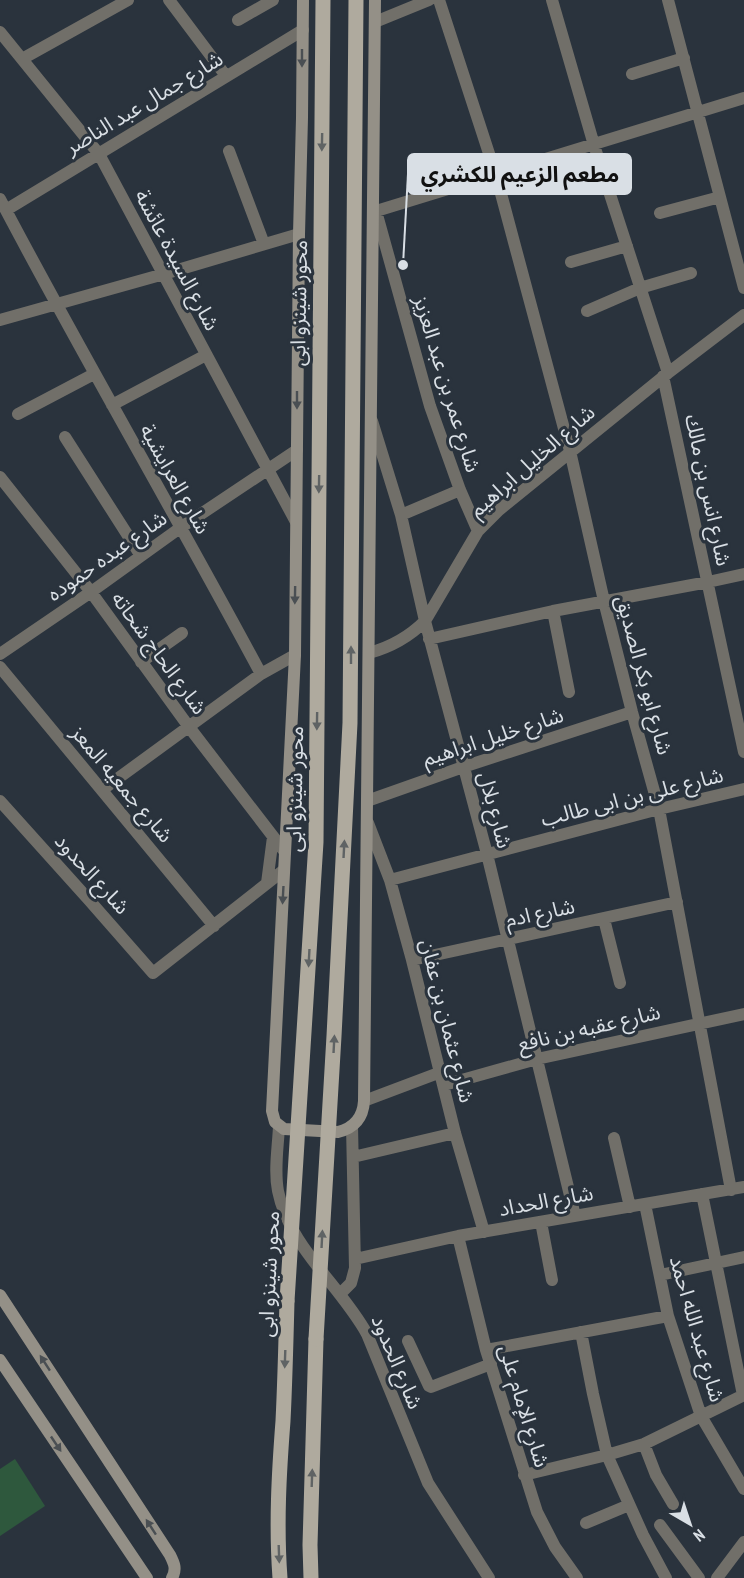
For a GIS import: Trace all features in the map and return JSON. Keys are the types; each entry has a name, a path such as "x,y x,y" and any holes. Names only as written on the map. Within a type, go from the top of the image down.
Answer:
{"main road":[{"name":"محور شينزو ابى","path":"280,1578 278,1479 316,842 323,0"},
{"path":"311,1578 309,1545 316,1339 350,723 356,0"}],"street":[{"path":"22,59 128,0"},
{"path":"169,0 226,76"},
{"path":"238,20 273,0"},
{"path":"303,0 295,655 272,1111 279,1126 290,1131 338,1132 352,1126 361,1115 364,1101 375,0"},
{"path":"375,22 429,0"},
{"name":"شارع ابو بكر الصديق","path":"439,0 496,175 570,451 604,601 659,809 700,1024 738,1188"},
{"name":"شارع انس بن مالك","path":"552,0 665,374 744,752"},
{"path":"668,0 744,288"},
{"name":"شارع جمال عبد الناصر","path":"3,205 99,154 303,30"},
{"name":"شارع السيدة عائشة","path":"0,32 99,154 296,522"},
{"path":"632,74 684,58"},
{"path":"374,212 744,98"},
{"path":"229,151 264,244"},
{"path":"660,213 720,197"},
{"name":"شارع العرايشية","path":"3,205 55,304 261,674"},
{"name":"شارع عمر بن عبد العزيز","path":"374,212 430,406 460,490 478,531"},
{"path":"0,320 299,234"},
{"path":"571,262 627,246"},
{"path":"587,311 640,288 691,273"},
{"name":"شارع الخليل ابراهيم","path":"369,653 393,645 416,631 425,621 478,531 499,510 665,374 744,315"},
{"path":"112,405 206,355"},
{"path":"18,414 94,374"},
{"name":"شارع بلال","path":"371,417 401,515 429,639 487,855 575,1216"},
{"path":"65,437 141,556"},
{"name":"شارع عبده حموده","path":"0,654 180,528 297,450"},
{"name":"شارع الحاج شحاته","path":"0,477 91,592 189,727 285,852"},
{"path":"401,515 460,490"},
{"path":"429,639 553,611 744,574"},
{"path":"553,611 569,692"},
{"path":"141,662 183,633"},
{"path":"102,790 261,674 295,655"},
{"name":"شارع جمعيه المعز","path":"0,667 214,926"},
{"name":"شارع خليل ابراهيم","path":"367,801 632,712"},
{"name":"شارع على بن ابى طالب","path":"390,880 744,789"},
{"name":"شارع الحدود","path":"0,801 153,973 214,926"},
{"name":"شارع عثمان بن عفان","path":"367,822 390,880 483,1232"},
{"path":"267,883 273,837"},
{"path":"214,926 284,870"},
{"name":"شارع ادم","path":"412,960 677,902"},
{"path":"604,918 620,983"},
{"name":"شارع عقبه بن نافع","path":"364,1101 442,1078 744,1014"},
{"name":"شارع الحدود","path":"279,1126 276,1172 278,1190 289,1224 355,1313 367,1334 429,1483 489,1578"},
{"path":"340,1293 354,1276 352,1126"},
{"path":"353,1157 455,1133"},
{"path":"614,1138 630,1207"},
{"name":"شارع الحداد","path":"355,1259 458,1236 738,1188"},
{"path":"524,1475 644,1444 743,1395 702,1194"},
{"name":"شارع عبد الله احمد","path":"645,1204 668,1316 701,1416 744,1489"},
{"path":"541,1222 552,1280"},
{"name":"شارع الإمام على","path":"458,1236 486,1350 524,1475 537,1512 555,1547 577,1578"},
{"path":"660,1275 744,1257"},
{"path":"0,1295 170,1555 175,1567 172,1578"},
{"path":"486,1350 668,1316"},
{"path":"581,1332 607,1455 666,1578"},
{"path":"408,1341 431,1387 490,1364"},
{"path":"0,1360 147,1578"},
{"path":"644,1444 656,1475 673,1504"},
{"path":"586,1523 629,1505"},
{"path":"660,1525 699,1578"},
{"path":"717,1578 744,1542"}],"green space":[{"path":"15,1459 45,1506 0,1536 0,1469"}],"place":[{"name":"مطعم الزعيم للكشري","path":"403,265"}]}
